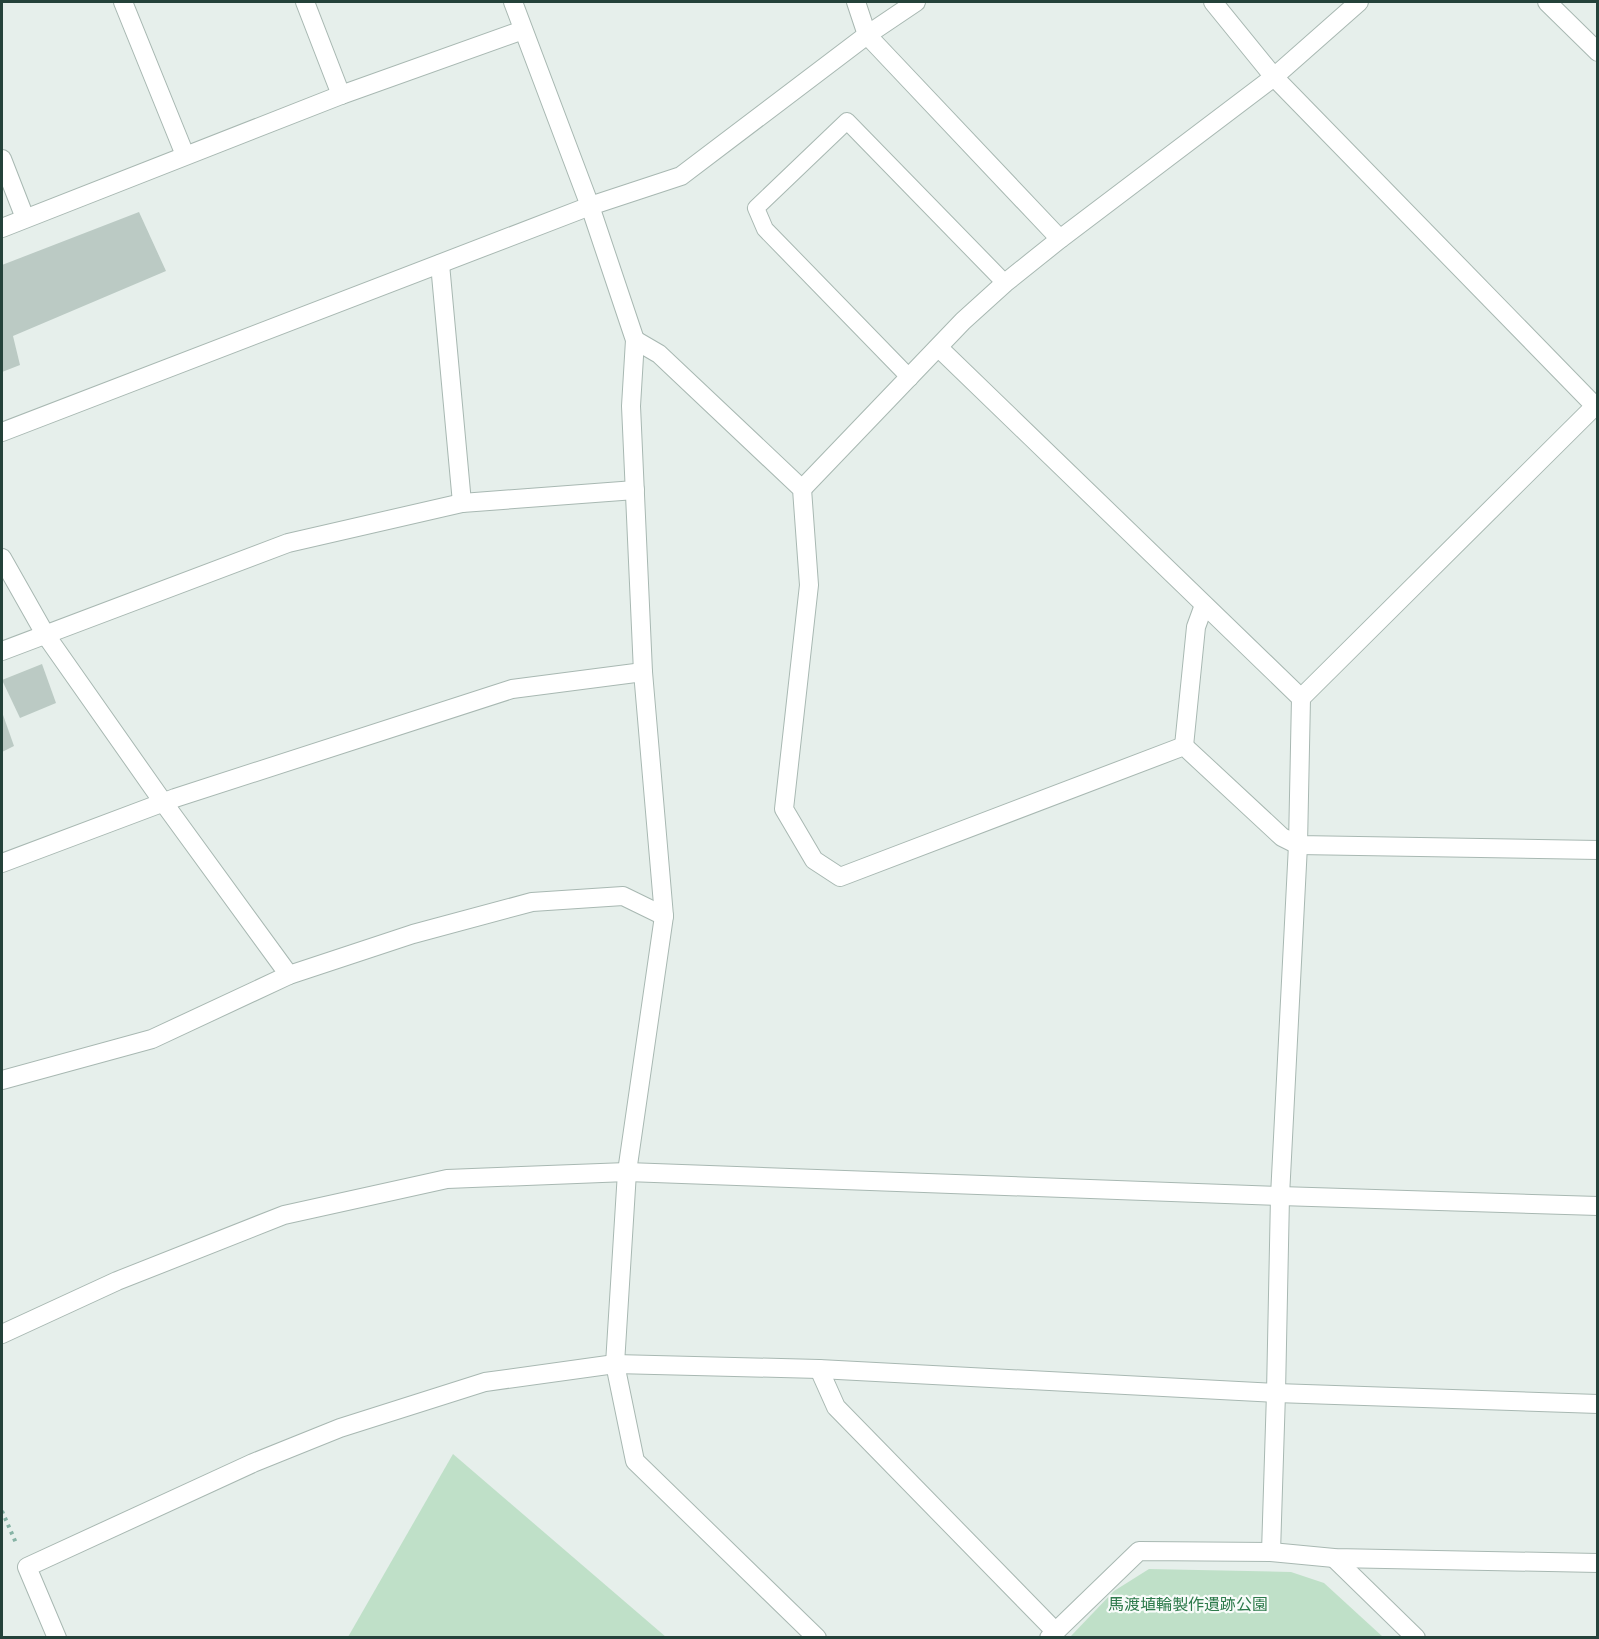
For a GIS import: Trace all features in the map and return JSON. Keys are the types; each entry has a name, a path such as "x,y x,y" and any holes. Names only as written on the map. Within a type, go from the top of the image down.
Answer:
{"street":[{"path":"123,2 185,155"},
{"path":"305,2 341,94"},
{"path":"513,2 590,206 635,340 631,406 643,672 664,915 627,1172 615,1364 635,1461 817,1638"},
{"path":"856,2 867,35 1060,239"},
{"path":"2,432 590,206 681,176 867,35 916,2"},
{"path":"1213,2 1274,77 1596,406 1301,698 1298,845 1280,1196 1271,1552"},
{"path":"801,489 963,321 1005,283 1274,77 1359,2"},
{"path":"1547,2 1598,52"},
{"path":"2,228 341,94 523,30"},
{"path":"2,159 25,218"},
{"path":"440,264 462,503"},
{"path":"635,340 659,354 801,489 809,585 784,809 814,860 840,877 1184,746"},
{"path":"939,348 1301,698"},
{"path":"2,651 288,543 462,503 635,490"},
{"path":"2,558 45,634 162,802 289,975"},
{"path":"1184,746 1196,627 1204,605"},
{"path":"2,863 162,802 512,689 643,672"},
{"path":"1184,746 1282,837 1298,845 1598,850"},
{"path":"2,1080 152,1039 289,975 413,934 532,902 623,896 664,915"},
{"path":"2,1334 117,1281 284,1215 447,1179 627,1172 1598,1206"},
{"path":"57,1638 27,1567 253,1463 340,1428 485,1382 615,1364 819,1370 1276,1393 1598,1404"},
{"path":"819,1370 836,1407 1052,1634 1139,1551 1271,1552 1334,1558 1598,1563"},
{"path":"1334,1558 1416,1638"}],"lane":[{"path":"910,378 765,229 756,208 847,121 1005,283"}],"path":[{"path":"2,1511 27,1567"}],"green space":[{"path":"453,1454 666,1637 348,1637"},
{"name":"馬渡埴輪製作遺跡公園","path":"1149,1569 1291,1572 1324,1583 1383,1637 1070,1637 1114,1591"}],"building":[{"path":"139,212 166,271 13,336 20,365 2,372 2,265"},
{"path":"42,664 56,703 20,718 2,680"},
{"path":"2,712 14,746 2,752"}]}
